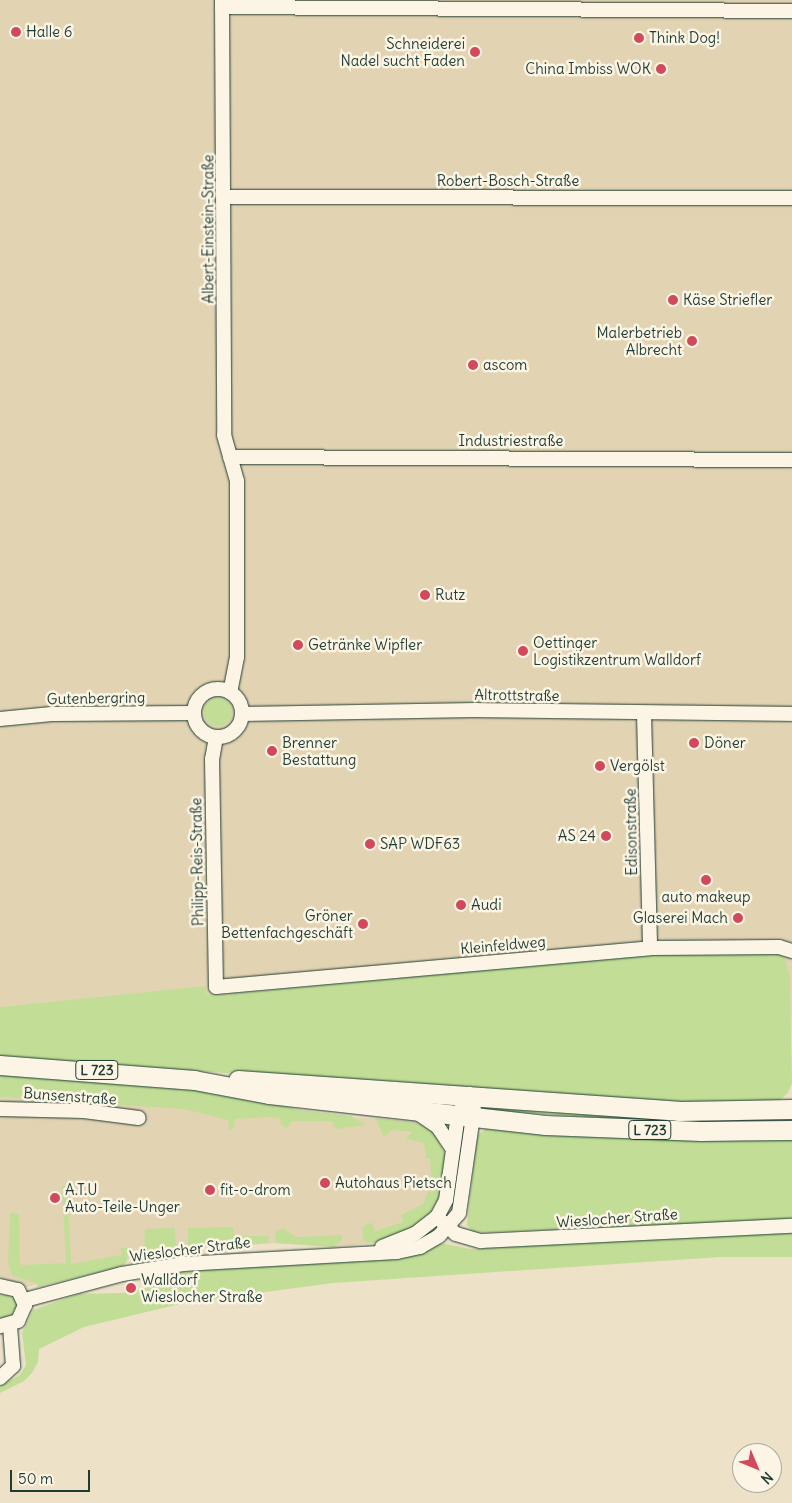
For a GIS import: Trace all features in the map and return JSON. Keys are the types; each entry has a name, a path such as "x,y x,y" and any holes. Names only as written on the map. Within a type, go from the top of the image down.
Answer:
{"main road":[{"name":"L 723","path":"0,1064 194,1080 266,1080 678,1110 792,1109"},
{"name":"L 723","path":"194,1080 278,1095 587,1128 792,1130"}],"street":[{"path":"222,4 792,11"},
{"name":"Albert-Einstein-Straße","path":"222,4 224,435 230,456"},
{"name":"Robert-Bosch-Straße","path":"224,197 792,198"},
{"path":"230,456 237,481 237,657 230,692"},
{"name":"Industriestraße","path":"230,456 792,460"},
{"path":"222,689 230,692 239,701 242,714 233,731 216,737 198,726 194,713 195,704 206,692 222,689"},
{"name":"Altrottstraße","path":"242,714 452,710 644,714 792,714"},
{"name":"Gutenbergring","path":"0,719 67,714 194,713"},
{"name":"Edisonstraße","path":"644,714 650,948"},
{"name":"Philipp-Reis-Straße","path":"216,737 212,759 216,987"},
{"name":"Kleinfeldweg","path":"216,987 650,948 779,947 792,951"},
{"name":"Wieslocher Straße","path":"25,1300 122,1274 184,1264 362,1251 397,1252 420,1247 448,1228 459,1213 464,1195 466,1116 470,1094"},
{"name":"Bunsenstraße","path":"0,1109 74,1111 139,1118"},
{"path":"408,1109 438,1127 452,1148"},
{"name":"Wieslocher Straße","path":"362,1251 406,1238 437,1217 446,1200 452,1148 466,1116"},
{"name":"Wieslocher Straße","path":"437,1217 448,1228 467,1239 481,1241 792,1226"},
{"path":"0,1286 13,1287 25,1300 24,1314 5,1326 14,1366 0,1378"}],"shaded area":[{"path":"0,0 792,0 792,1040 790,977 644,955 211,996 206,993 206,987 0,1007"},
{"path":"0,1097 412,1121 423,1124 443,1197 373,1243 334,1247 276,1243 154,1252 27,1287 0,1278"}],"green space":[{"path":"218,698 228,702 232,712 228,722 218,726 208,722 204,712 208,702"},
{"path":"764,951 784,956 790,977 792,1083 788,1093 780,1100 709,1105 0,1058 0,1007 206,986 206,993 211,996 644,955"},
{"path":"0,1073 139,1082 227,1092 300,1110 351,1116 366,1125 336,1129 332,1121 292,1121 287,1128 281,1125 280,1118 270,1117 234,1119 235,1127 229,1131 228,1120 184,1109 0,1097"},
{"path":"495,1108 618,1115 778,1116 779,1120 624,1119 495,1111"},
{"path":"375,1118 423,1124 434,1131 446,1157 445,1187 432,1218 386,1242 368,1243 363,1239 362,1228 366,1224 372,1223 375,1231 403,1222 401,1215 423,1204 432,1184 430,1159 426,1158 424,1143 406,1139 412,1132 392,1130 384,1137"},
{"path":"488,1127 650,1138 792,1138 792,1220 474,1233 467,1225 476,1144 478,1135"},
{"path":"62,1185 67,1185 71,1264 121,1255 121,1248 127,1248 127,1261 123,1266 38,1287 36,1283 13,1276 8,1264 10,1213 19,1214 20,1265 66,1263"},
{"path":"173,1220 177,1248 174,1254 143,1262 139,1259 137,1249 144,1247 145,1229 173,1228"},
{"path":"233,1227 234,1236 269,1236 268,1243 188,1247 188,1228"},
{"path":"283,1228 296,1237 342,1235 342,1240 334,1247 276,1243 275,1232"},
{"path":"767,1231 792,1234 792,1257 720,1257 333,1283 184,1303 84,1327 39,1349 38,1362 32,1373 24,1381 0,1393 0,1386 20,1375 26,1365 22,1333 33,1310 78,1294 123,1293 149,1287 153,1280 168,1274 446,1244 470,1249"},
{"path":"0,1295 8,1295 15,1300 17,1308 10,1317 0,1318"}],"place":[{"name":"Halle 6","path":"16,32"},
{"name":"Think Dog!","path":"639,38"},
{"name":"Schneiderei Nadel sucht Faden","path":"475,52"},
{"name":"China Imbiss WOK","path":"661,69"},
{"name":"Käse Striefler","path":"673,300"},
{"name":"Malerbetrieb Albrecht","path":"692,341"},
{"name":"ascom","path":"473,365"},
{"name":"Rutz","path":"425,595"},
{"name":"Getränke Wipfler","path":"298,645"},
{"name":"Oettinger Logistikzentrum Walldorf","path":"523,651"},
{"name":"Döner","path":"694,743"},
{"name":"Brenner Bestattung","path":"272,751"},
{"name":"Vergölst","path":"600,766"},
{"name":"AS 24","path":"606,836"},
{"name":"SAP WDF63","path":"370,844"},
{"name":"auto makeup","path":"706,880"},
{"name":"Audi","path":"461,905"},
{"name":"Glaserei Mach","path":"738,918"},
{"name":"Gröner Bettenfachgeschäft","path":"363,924"},
{"name":"Autohaus Pietsch","path":"325,1183"},
{"name":"fit-o-drom","path":"210,1190"},
{"name":"A.T.U Auto-Teile-Unger","path":"55,1198"},
{"name":"Walldorf Wieslocher Straße","path":"131,1288"}]}
